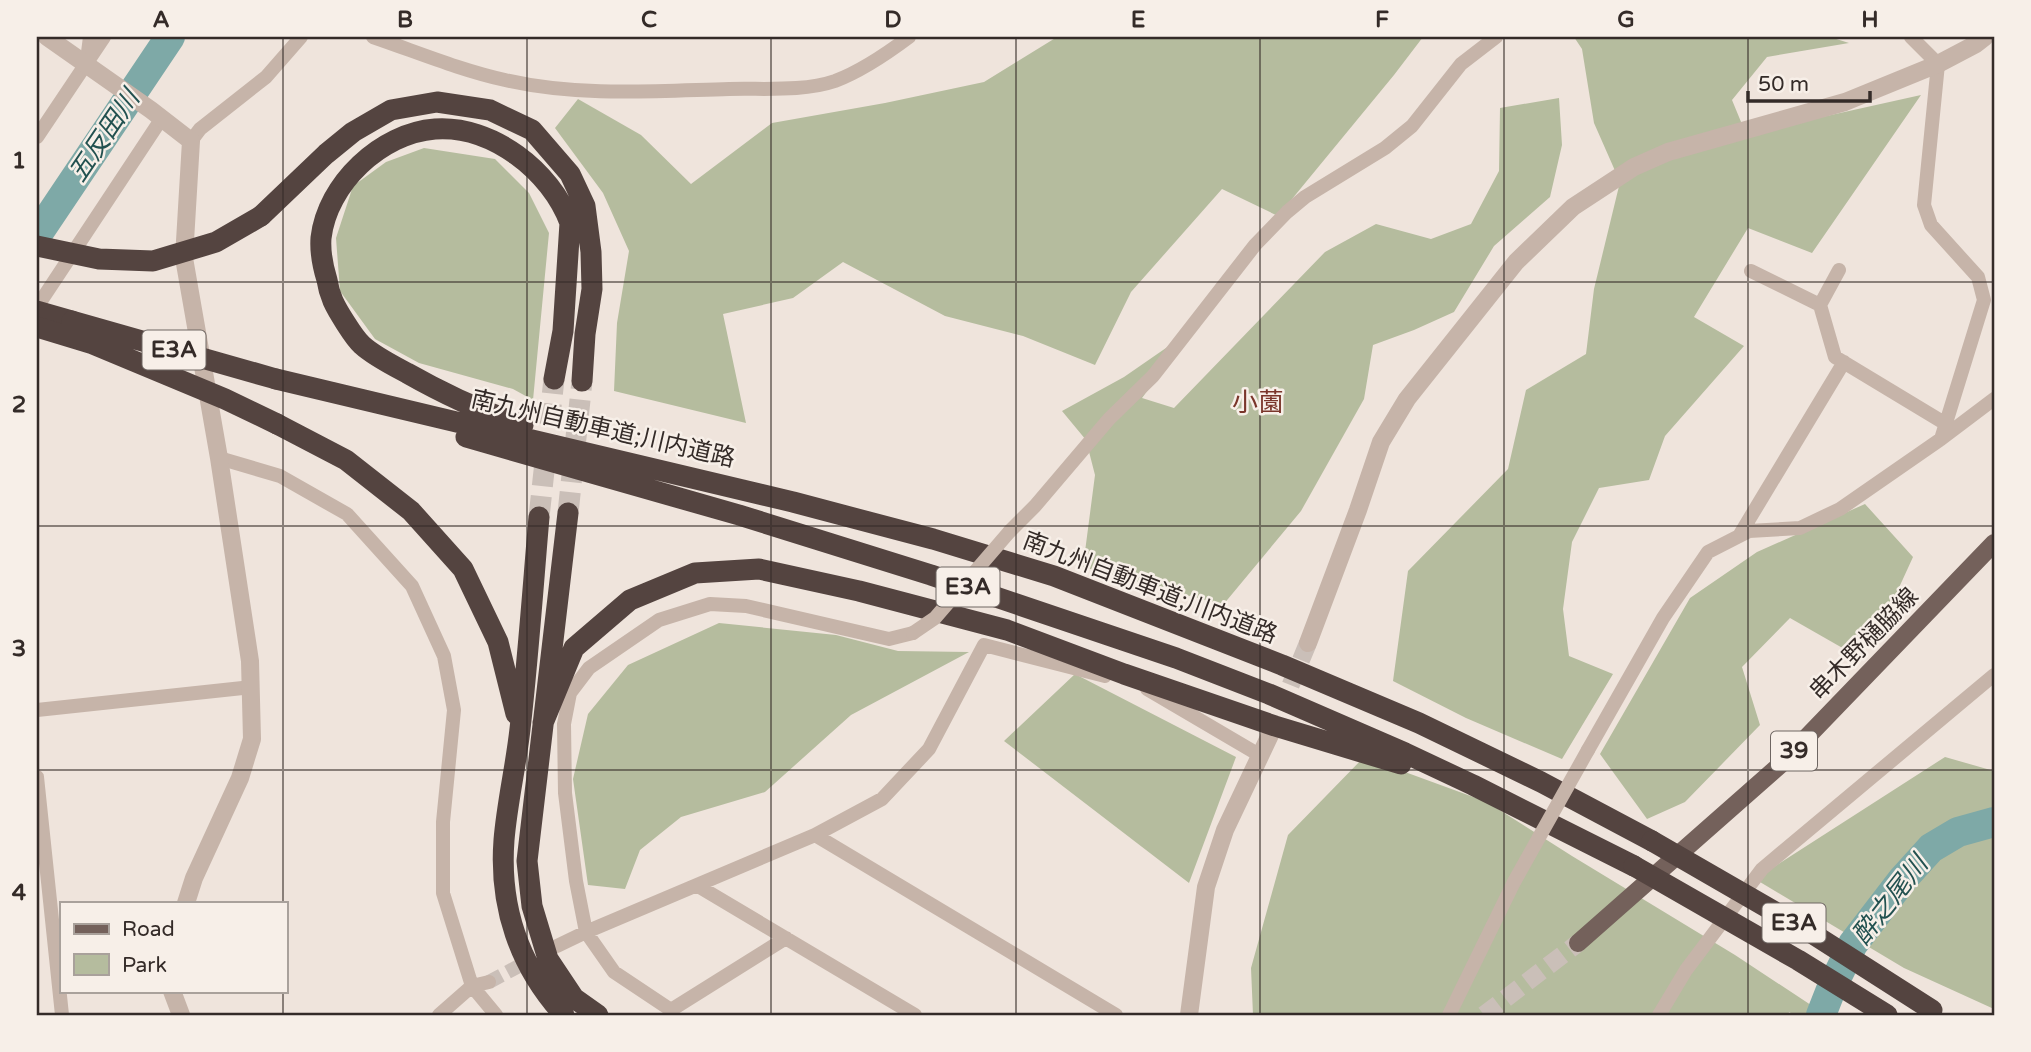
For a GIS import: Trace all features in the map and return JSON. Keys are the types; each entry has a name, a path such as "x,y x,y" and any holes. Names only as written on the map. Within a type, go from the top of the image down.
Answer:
{"highway":[{"path":"37,246 99,259 153,261 216,242 261,216 326,154 353,132 391,110 437,102 490,110 532,130 570,174 585,206 591,252 592,289 582,381"},
{"path":"554,379 563,331 570,223 565,210 530,164 476,133 435,129 396,139 371,155 350,174 327,211 321,240 323,265 332,299 361,344 450,397 502,418 562,437 763,486 901,531"},
{"name":"南九州自動車道;川内道路","path":"37,309 490,444 739,514 931,575 1176,658 1269,694 1473,785 1634,866 1798,960 1887,1015"},
{"path":"37,327 93,344 225,399 277,424 346,460 411,511 463,569 498,642 520,730"},
{"name":"南九州自動車道;川内道路","path":"276,379 779,498 1054,576 1294,670 1489,756 1652,841 1813,934 1936,1013"},
{"path":"568,513 527,861 532,906 548,959 574,998 598,1015"},
{"path":"539,517 520,730 504,839 504,887 511,924 529,967 551,1000 565,1015"},
{"path":"543,723 574,648 629,600 695,573 759,569 859,591 1007,629 1124,674 1275,726 1473,785"}],"main road":[{"name":"串木野樋脇線","path":"1578,943 1780,765 1994,543"}],"street":[{"path":"47,37 191,141"},
{"path":"89,67 90,37"},
{"path":"37,137 89,67 104,37"},
{"path":"186,902 194,878 240,778 252,739 250,661 219,458 184,258 191,141 200,129 266,77 301,37"},
{"path":"373,37 506,81 560,90 622,92 800,88 835,81 889,52 909,37"},
{"path":"786,939 671,1010 614,972 586,932 576,881 565,793 564,724 570,693 589,668 659,620 710,604 746,606 889,639 913,633 935,618 1109,419 1153,376 1255,245 1305,197 1385,148 1412,126 1461,64 1496,37"},
{"path":"1912,37 1938,64 1924,205 1931,225 1978,277 1984,300 1941,439"},
{"path":"1308,643 1381,442 1407,399 1516,262 1573,207 1634,167 1668,152 1845,102 1938,64 1985,37"},
{"path":"37,309 156,114"},
{"path":"1839,270 1820,305 1835,357 1946,424"},
{"path":"1751,271 1820,305"},
{"path":"1738,537 1844,362"},
{"path":"1449,1015 1514,882 1588,750 1663,618 1709,552 1749,531 1800,528 1840,509 1994,399"},
{"path":"219,458 280,476 347,513 412,586 444,656 454,710 443,822 443,894 472,986 496,1015"},
{"path":"557,946 815,835 882,799 929,749 985,645 1141,685 1261,756"},
{"path":"1659,1015 1686,970 1762,869 1994,675"},
{"path":"37,710 251,688"},
{"path":"1189,1015 1206,887 1225,830 1270,735"},
{"path":"37,777 62,1015"},
{"path":"815,835 1115,1015"},
{"path":"698,886 915,1015"},
{"path":"439,1015 472,986 489,982"},
{"path":"172,992 181,1015"}],"green space":[{"path":"1057,37 1423,37 1278,216 1222,189 1131,292 1095,365 1023,336 945,316 843,262 793,298 723,314 746,423 614,391 617,323 629,251 603,193 555,128 578,99 641,135 691,184 772,123 984,82"},
{"path":"1574,37 1830,37 1849,43 1767,57 1732,100 1746,134 1921,95 1812,253 1748,228 1694,317 1744,346 1665,436 1649,480 1599,488 1572,542 1563,609 1569,656 1613,674 1562,759 1466,718 1393,681 1408,571 1508,469 1526,390 1586,354 1594,289 1620,182 1594,123 1582,49"},
{"path":"1559,98 1562,145 1550,197 1494,246 1454,312 1373,345 1364,399 1301,511 1223,605 1083,567 1095,475 1086,440 1062,411 1124,377 1192,330 1142,398 1174,408 1325,252 1376,224 1431,239 1471,224 1499,171 1500,108"},
{"path":"424,148 495,159 529,193 549,233 533,400 513,389 419,363 375,339 340,291 336,238 353,186 386,162"},
{"path":"1865,504 1913,557 1886,616 1846,650 1790,618 1742,667 1760,725 1685,802 1647,819 1600,754 1690,598 1757,552"},
{"path":"719,623 836,635 898,651 969,652 851,715 765,792 681,817 640,850 625,889 588,885 573,779 588,714 628,665"},
{"path":"1075,674 1236,757 1189,883 1004,741"},
{"path":"1364,757 1487,802 1735,955 1826,1015 1791,1015 1790,1012 1785,1015 1253,1015 1251,968 1288,835"},
{"path":"1945,757 1994,771 1994,1009 1904,968 1755,879"}],"waterway":[{"name":"五反田川","path":"37,235 170,37"},
{"name":"酔之尾川","path":"1821,1015 1853,944 1903,879 1931,848 1958,832 1994,822"}],"tunnel":[{"path":"539,517 554,379"},
{"path":"568,513 582,381"},
{"path":"1270,735 1308,643"},
{"path":"1484,1015 1578,943"},
{"path":"489,982 534,958"}],"district":[{"name":"小薗","path":"1258,402"}]}
